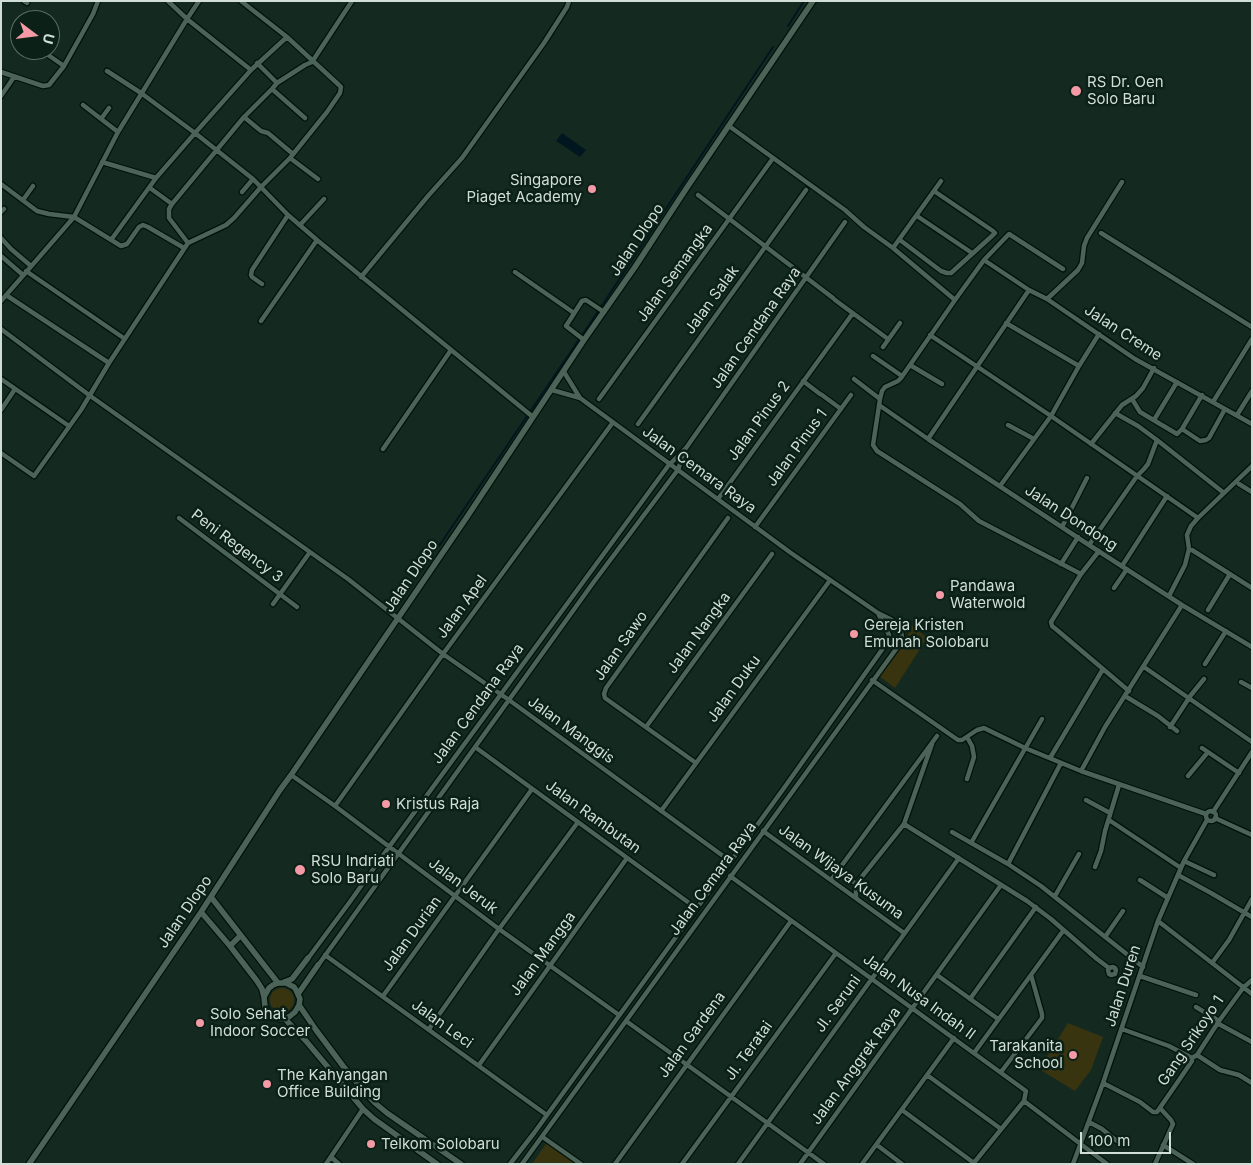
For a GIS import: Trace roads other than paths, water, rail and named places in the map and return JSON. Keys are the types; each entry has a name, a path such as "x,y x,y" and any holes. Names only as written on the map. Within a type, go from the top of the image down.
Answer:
{"street":[{"path":"1,72 46,86 52,82 64,66 98,1"},
{"path":"1,301 74,217 118,132 187,18 200,1"},
{"path":"1,453 34,476 81,410 109,363 184,248 188,243 226,225 234,218 292,156 327,112 341,89 338,84 287,37 241,1"},
{"path":"188,243 169,218 169,210 172,204 244,117 277,83 312,62 352,1"},
{"path":"361,277 462,158 544,43 567,7 568,1"},
{"name":"Jalan Dlopo","path":"29,1164 201,912 280,790 398,618 531,415 552,390 601,310 686,189 813,1"},
{"path":"168,2 250,70"},
{"path":"111,240 156,178 195,133 250,70 287,37"},
{"path":"55,60 64,66"},
{"path":"258,63 277,83"},
{"path":"107,71 141,93 254,179 300,226 531,415"},
{"path":"1,96 14,77"},
{"path":"272,89 305,118"},
{"path":"83,105 118,132"},
{"path":"101,119 109,108"},
{"path":"244,117 261,131 268,132 318,179"},
{"path":"729,126 845,210 864,227 894,248 955,300"},
{"name":"Jalan Semangka","path":"599,399 771,161"},
{"path":"102,162 156,178"},
{"path":"242,192 254,179"},
{"path":"894,248 941,181"},
{"path":"1048,298 1078,270 1082,263 1087,238 1122,182"},
{"path":"1,184 43,213 74,217 121,246 126,245 139,227 143,225 148,226 184,248"},
{"path":"23,200 33,186"},
{"path":"150,188 172,204"},
{"name":"Jalan Salak","path":"638,424 806,190"},
{"path":"900,240 941,271 951,273 993,235 994,232 934,192"},
{"path":"698,195 728,220 766,246 888,339"},
{"path":"300,226 324,199"},
{"path":"262,284 252,277 252,270 288,215"},
{"path":"917,216 972,253"},
{"name":"Jalan Cendana Raya","path":"309,958 669,465 686,448 845,222"},
{"path":"1101,233 1252,327"},
{"path":"1063,269 1009,234 984,260 898,382 884,388 880,399 873,442 877,451 960,504 979,522 1082,574"},
{"path":"1,238 10,249 31,266"},
{"path":"261,321 317,240"},
{"path":"1,256 125,339"},
{"name":"Jalan Creme","path":"984,260 1029,290 1048,298 1135,359 1252,424"},
{"path":"515,272 574,313"},
{"path":"928,439 1029,290"},
{"path":"6,295 109,363"},
{"path":"583,339 566,326 574,313 584,300 601,310"},
{"name":"Jalan Pinus 2","path":"718,500 853,313"},
{"path":"883,347 900,323"},
{"path":"1006,323 1079,366"},
{"name":"Jalan Manggis","path":"1,330 89,395 348,579 443,654 730,861"},
{"path":"1000,486 1051,416 1099,334"},
{"path":"930,335 1198,518"},
{"path":"1213,402 1252,339"},
{"path":"383,449 451,350"},
{"path":"873,356 902,376"},
{"path":"910,365 942,384"},
{"path":"1091,444 1122,405 1132,399 1143,388 1154,368"},
{"path":"564,372 580,398"},
{"path":"1,379 69,426"},
{"path":"854,379 880,399"},
{"name":"Jalan Pinus 2","path":"803,381 821,394"},
{"path":"1154,420 1177,382"},
{"path":"2,407 15,389"},
{"path":"552,390 580,398"},
{"path":"1237,416 1252,391"},
{"name":"Jalan Pinus 1","path":"821,394 841,409"},
{"name":"Jalan Pinus 1","path":"755,527 851,395"},
{"path":"1132,399 1140,412 1176,434 1182,429 1202,396"},
{"name":"Jalan Cemara Raya","path":"522,1164 899,645 902,637 896,623 892,620 878,613 829,580 669,465 580,398"},
{"name":"Jalan Dondong","path":"879,405 1099,552 1252,647"},
{"path":"1182,429 1200,441 1206,440 1209,438 1224,409"},
{"path":"1115,413 1158,440 1224,493"},
{"name":"Jalan Apel","path":"335,806 443,654 611,425"},
{"path":"1008,425 1034,440"},
{"path":"1089,545 1137,476 1148,464 1158,440"},
{"name":"Jalan Cendana Raya","path":"318,964 593,583 677,470 686,448"},
{"path":"1169,596 1187,560 1189,549 1187,535 1191,526 1252,466"},
{"path":"1062,527 1087,478"},
{"path":"1239,484 1252,492"},
{"path":"1114,588 1167,496"},
{"name":"Peni Regency 3","path":"179,518 297,607"},
{"name":"Jalan Sawo","path":"696,763 605,698 604,691 728,518"},
{"path":"1061,564 1078,537"},
{"path":"1192,550 1252,588"},
{"name":"Peni Regency 3","path":"273,604 310,552"},
{"path":"1099,552 1082,574 1051,624 1129,691"},
{"name":"Jalan Nangka","path":"646,727 772,554"},
{"path":"1208,610 1230,574"},
{"path":"586,578 593,583"},
{"name":"Jalan Duku","path":"661,811 828,583"},
{"path":"1081,771 1106,727 1182,605"},
{"name":"Jalan Cemara Raya","path":"510,1164 870,668 888,639 888,633 878,613"},
{"path":"1205,664 1226,631"},
{"path":"1144,667 1252,742"},
{"path":"870,668 877,673"},
{"path":"1050,758 1103,669"},
{"path":"1170,726 1204,679"},
{"path":"872,680 956,739 961,740 984,728 1025,748 1081,771 1206,817 1211,821 1215,818"},
{"path":"1241,682 1252,688"},
{"path":"1125,696 1158,716 1177,731"},
{"path":"971,842 1042,719"},
{"path":"831,880 937,736"},
{"path":"967,737 973,749 974,757 967,779"},
{"path":"856,898 856,884 904,824 932,744"},
{"name":"Jalan Rambutan","path":"475,747 696,908"},
{"path":"1202,748 1239,773"},
{"path":"1188,776 1208,752"},
{"path":"1206,817 1210,812 1213,812 1250,760 1252,752"},
{"path":"1008,864 1061,763"},
{"name":"Jalan Jeruk","path":"294,777 499,929 619,1014"},
{"path":"1095,867 1119,785"},
{"path":"784,788 790,793"},
{"name":"Jalan Durian","path":"383,996 532,789"},
{"path":"1086,800 1110,813"},
{"path":"1213,812 1215,818 1252,835"},
{"name":"Jalan Duren","path":"1073,1164 1103,1083 1158,921 1184,861 1206,817"},
{"path":"1109,820 1181,868"},
{"path":"429,1029 499,929 578,822"},
{"path":"904,824 1036,907 1109,968"},
{"name":"Jalan Wijaya Kusuma","path":"763,830 904,934"},
{"path":"952,832 1008,864 1055,896 1143,967"},
{"path":"1055,896 1079,854"},
{"name":"Jalan Mangga","path":"479,1065 627,858"},
{"name":"Jl. Seruni","path":"738,1164 959,858"},
{"path":"1184,861 1214,875"},
{"path":"838,870 856,884"},
{"path":"1178,875 1252,917"},
{"name":"Jalan Nusa Indah II","path":"730,876 1026,1091 1024,1101"},
{"path":"1140,880 1168,898"},
{"name":"Jalan Anggrek Raya","path":"800,1164 1001,885"},
{"path":"211,897 240,936 280,983 290,984 294,987 300,999 299,1005 296,1012 285,1019"},
{"path":"1212,963 1229,940 1252,899"},
{"path":"970,999 1036,907"},
{"path":"1105,937 1123,911"},
{"path":"201,912 258,981 262,989 265,1007 270,1014 285,1019 363,1109 374,1119 437,1164"},
{"name":"Jalan Gardena","path":"615,1164 791,921"},
{"path":"1158,921 1252,994"},
{"path":"974,1052 1064,931"},
{"path":"678,934 685,939"},
{"path":"230,946 240,936"},
{"name":"Jl. Teratai","path":"682,1164 836,953"},
{"name":"Jalan Leci","path":"325,955 544,1113"},
{"path":"264,997 269,988 292,979 309,958"},
{"path":"298,994 318,964"},
{"path":"937,975 998,1019"},
{"path":"1001,1072 1042,1018 1031,975"},
{"path":"1140,976 1196,995"},
{"name":"Gang Srikoyo 1","path":"1160,1108 1192,1061 1192,1058 1197,1055 1243,988 1252,980"},
{"path":"299,1005 336,1057 375,1103 461,1164"},
{"path":"1196,1007 1252,1042"},
{"path":"626,1021 824,1164"},
{"path":"1122,1028 1169,1046 1192,1058"},
{"path":"862,1164 954,1038"},
{"path":"1197,1055 1220,1070 1239,1075 1252,1083"},
{"path":"325,1065 336,1057"},
{"path":"927,1075 1001,1129"},
{"path":"1103,1083 1140,1102 1153,1112 1157,1112 1160,1108 1171,1120 1173,1124 1155,1164"},
{"path":"902,1110 973,1163 1024,1101 1107,1164"},
{"path":"326,1164 363,1109"},
{"path":"1089,1122 1102,1129 1117,1141"},
{"path":"544,1138 581,1164"},
{"path":"419,1151 426,1140"},
{"path":"877,1145 902,1164"},
{"path":"1163,1145 1193,1164"},
{"path":"331,1157 339,1164"}],"water":[{"path":"562,133 586,150 580,157 556,141"}],"waterway":[{"path":"788,26 804,1"},
{"path":"439,546 595,316 773,47"}],"place":[{"name":"RS Dr. Oen Solo Baru","path":"1076,91"},
{"name":"Singapore Piaget Academy","path":"592,189"},
{"name":"Pandawa Waterwold","path":"940,595"},
{"name":"Gereja Kristen Emunah Solobaru","path":"854,634"},
{"name":"Kristus Raja","path":"386,804"},
{"name":"RSU Indriati Solo Baru","path":"300,870"},
{"name":"Solo Sehat Indoor Soccer","path":"200,1023"},
{"name":"Tarakanita School","path":"1073,1055"},
{"name":"The Kahyangan Office Building","path":"267,1084"},
{"name":"Telkom Solobaru","path":"371,1144"}]}
